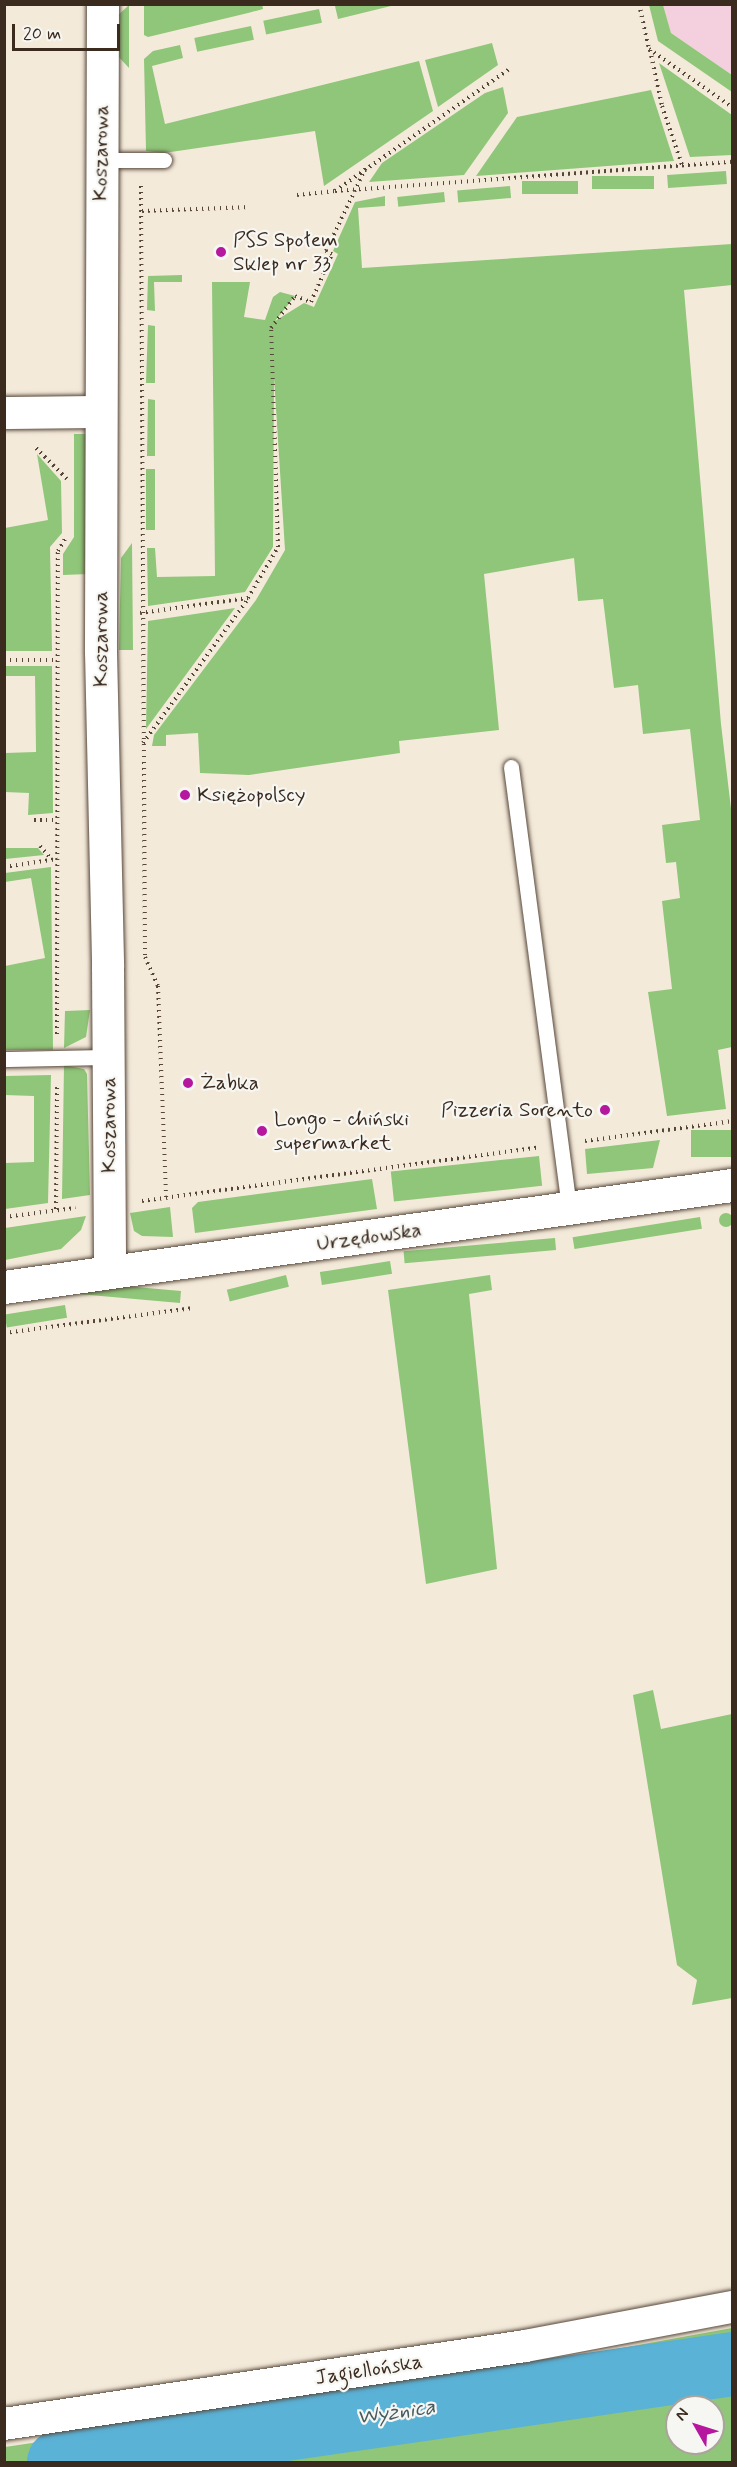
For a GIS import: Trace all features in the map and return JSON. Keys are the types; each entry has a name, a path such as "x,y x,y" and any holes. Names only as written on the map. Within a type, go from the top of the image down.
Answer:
{"street":[{"name":"Koszarowa","path":"103,4 100,412 110,1273"},
{"path":"4,413 100,412"},
{"name":"Urzędowska","path":"4,1287 732,1185"},
{"name":"Jagiellońska","path":"4,2424 525,2346 732,2307"}],"lane":[{"path":"102,160 164,160"},
{"path":"511,767 569,1209"},
{"path":"4,1059 109,1057"}],"path":[{"path":"639,4 662,106 682,165"},
{"path":"649,49 732,107"},
{"path":"335,190 367,165 509,69"},
{"path":"140,160 142,212 141,613 145,957 158,986 166,1199"},
{"path":"297,195 335,190 353,191 732,162"},
{"path":"142,744 248,598 278,547 271,328 295,296 311,302 332,254 326,252 367,165"},
{"path":"142,212 249,207"},
{"path":"30,442 68,479"},
{"path":"68,469 68,490"},
{"path":"56,1209 55,859 58,820 58,550 68,533"},
{"path":"141,613 248,598"},
{"path":"4,660 57,660"},
{"path":"34,820 58,820"},
{"path":"40,846 55,859"},
{"path":"4,867 55,859"},
{"path":"136,1202 732,1121"},
{"path":"4,1217 87,1206"},
{"path":"4,1333 193,1308"}],"shaded area":[{"path":"663,5 732,5 732,75 671,33"}],"green space":[{"path":"262,4 263,9 248,13 148,37 144,35 144,5"},
{"path":"341,4 395,5 338,19 335,6"},
{"path":"129,5 129,68 116,54 116,17"},
{"path":"649,5 663,5 671,33 732,75 732,92 658,41"},
{"path":"319,9 322,23 266,35 263,21"},
{"path":"251,26 254,40 197,52 194,38"},
{"path":"492,43 498,65 438,107 425,60"},
{"path":"180,45 183,58 152,66 165,124 419,61 433,111 324,186 315,131 164,153 146,151 144,59 153,51"},
{"path":"659,63 732,115 732,155 690,157"},
{"path":"503,87 508,113 464,175 369,182 382,163 485,93"},
{"path":"651,90 674,161 476,176 517,117"},
{"path":"726,171 727,184 668,188 667,175"},
{"path":"592,176 654,176 654,189 592,189"},
{"path":"522,181 578,181 578,194 522,194"},
{"path":"510,186 511,198 458,203 457,191"},
{"path":"444,192 445,202 398,207 397,197"},
{"path":"385,196 385,206 358,208 362,268 732,244 732,285 684,290 721,724 732,817 732,1047 718,1050 726,1109 667,1116 648,992 672,989 662,901 680,898 676,862 666,863 662,825 700,820 690,729 643,734 638,685 614,688 603,599 578,601 574,558 484,574 499,730 399,741 400,753 249,775 200,773 198,733 166,735 166,746 152,746 154,735 256,600 285,550 274,377 273,547 245,592 148,606 147,548 155,548 157,577 215,576 212,282 250,282 244,317 265,320 273,297 280,292 295,296 275,321 304,303 314,307 338,254 333,251 355,202"},
{"path":"182,275 182,282 154,282 155,311 147,310 148,276"},
{"path":"148,325 155,326 155,383 146,383"},
{"path":"148,399 155,400 155,456 147,456"},
{"path":"74,434 89,434 89,574 63,575 63,554 74,537"},
{"path":"37,454 61,481 62,533 50,547 52,651 5,651 5,528 48,520"},
{"path":"146,469 155,469 155,530 146,530"},
{"path":"132,543 133,650 119,650 121,558"},
{"path":"235,608 146,729 148,621"},
{"path":"5,666 52,666 53,813 28,815 29,793 5,792 5,753 36,752 35,676 5,676"},
{"path":"4,848 38,848 44,855 5,859"},
{"path":"51,867 53,1050 5,1050 5,966 45,958 31,878 5,882 5,873"},
{"path":"90,1010 86,1037 64,1048 65,1011"},
{"path":"64,1065 84,1069 87,1074 90,1195 62,1199"},
{"path":"51,1075 48,1203 5,1209 5,1163 34,1162 34,1096 5,1095 5,1076"},
{"path":"691,1130 732,1130 732,1157 691,1157"},
{"path":"660,1140 653,1168 587,1174 585,1149"},
{"path":"539,1156 542,1186 394,1201 391,1172"},
{"path":"372,1179 377,1209 195,1233 192,1208 198,1202"},
{"path":"170,1207 173,1237 142,1236 134,1231 130,1213"},
{"path":"726,1213 731,1215 733,1220 731,1225 726,1227 721,1225 719,1220 721,1215"},
{"path":"86,1216 81,1230 61,1249 5,1260 5,1228"},
{"path":"700,1217 702,1229 574,1249 573,1237"},
{"path":"555,1238 556,1250 405,1263 404,1251"},
{"path":"390,1261 392,1274 322,1285 320,1272"},
{"path":"286,1275 289,1287 230,1301 227,1290"},
{"path":"490,1275 492,1290 469,1294 497,1569 426,1584 388,1290"},
{"path":"82,1282 181,1291 180,1303 81,1294"},
{"path":"65,1305 67,1318 7,1327 5,1315"},
{"path":"653,1690 661,1729 732,1714 732,1998 692,2005 697,1980 677,1965 633,1695"},
{"path":"732,2328 732,2360 452,2402 450,2398 449,2390 455,2378"},
{"path":"732,2364 732,2462 59,2462 269,2433"},
{"path":"435,2383 441,2406 51,2462 5,2462 5,2447"}],"waterway":[{"name":"Wyżnica","path":"59,2462 732,2364"}],"place":[{"name":"PSS Społem Sklep nr 33","path":"221,252"},
{"name":"Księżopolscy","path":"185,795"},
{"name":"Żabka","path":"188,1083"},
{"name":"Pizzeria Sorento","path":"605,1110"},
{"name":"Longo - chiński supermarket","path":"262,1131"}]}
